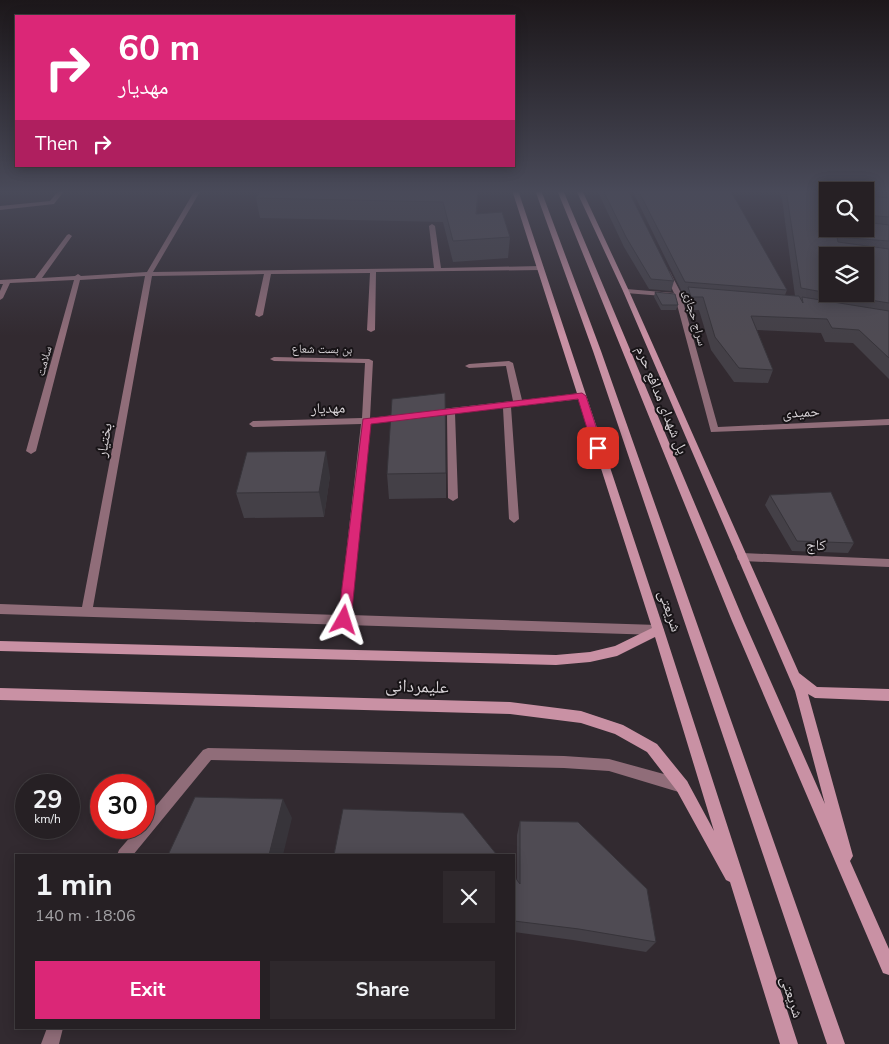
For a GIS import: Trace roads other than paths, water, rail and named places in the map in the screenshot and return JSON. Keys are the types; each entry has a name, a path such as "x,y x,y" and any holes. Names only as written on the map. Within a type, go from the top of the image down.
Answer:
{"main road":[{"name":"شریعتی","path":"531,239 658,630 789,1044"},
{"name":"شریعتی","path":"556,239 597,351 836,1044"},
{"name":"پل شهدای مدافع حرم","path":"580,239 738,622 856,890"},
{"path":"602,239 794,676 806,710 856,890 889,967"},
{"name":"علیمردانی","path":"0,646 556,660 590,658 617,651 658,630"},
{"path":"794,676 815,692 889,696"},
{"path":"806,710 807,703 815,692"},
{"name":"علیمردانی","path":"0,694 510,708 581,717 618,729 652,748 682,786 742,896"}],"street":[{"path":"38,279 67,239"},
{"name":"بختیار","path":"87,612 149,274 170,239"},
{"path":"434,239 438,270"},
{"path":"0,282 78,276 149,274 540,268"},
{"name":"سراج حجازی","path":"665,269 678,295 714,430"},
{"path":"371,330 373,271"},
{"path":"259,315 268,272"},
{"name":"سلامت","path":"31,451 78,276"},
{"path":"0,298 8,281"},
{"path":"626,291 706,298"},
{"name":"بن بست شعاع","path":"274,359 370,361 366,421"},
{"path":"469,366 509,363 518,404"},
{"path":"423,415 582,396"},
{"path":"507,405 514,519"},
{"path":"451,411 453,498"},
{"name":"مهدیار","path":"253,424 366,421 413,416"},
{"path":"344,620 366,421"},
{"name":"حمیدی","path":"714,430 889,422"},
{"name":"کاج","path":"742,557 889,563"},
{"path":"0,609 658,630"},
{"path":"125,854 208,754 600,764 682,786"},
{"path":"50,1044 55,1029"}]}
